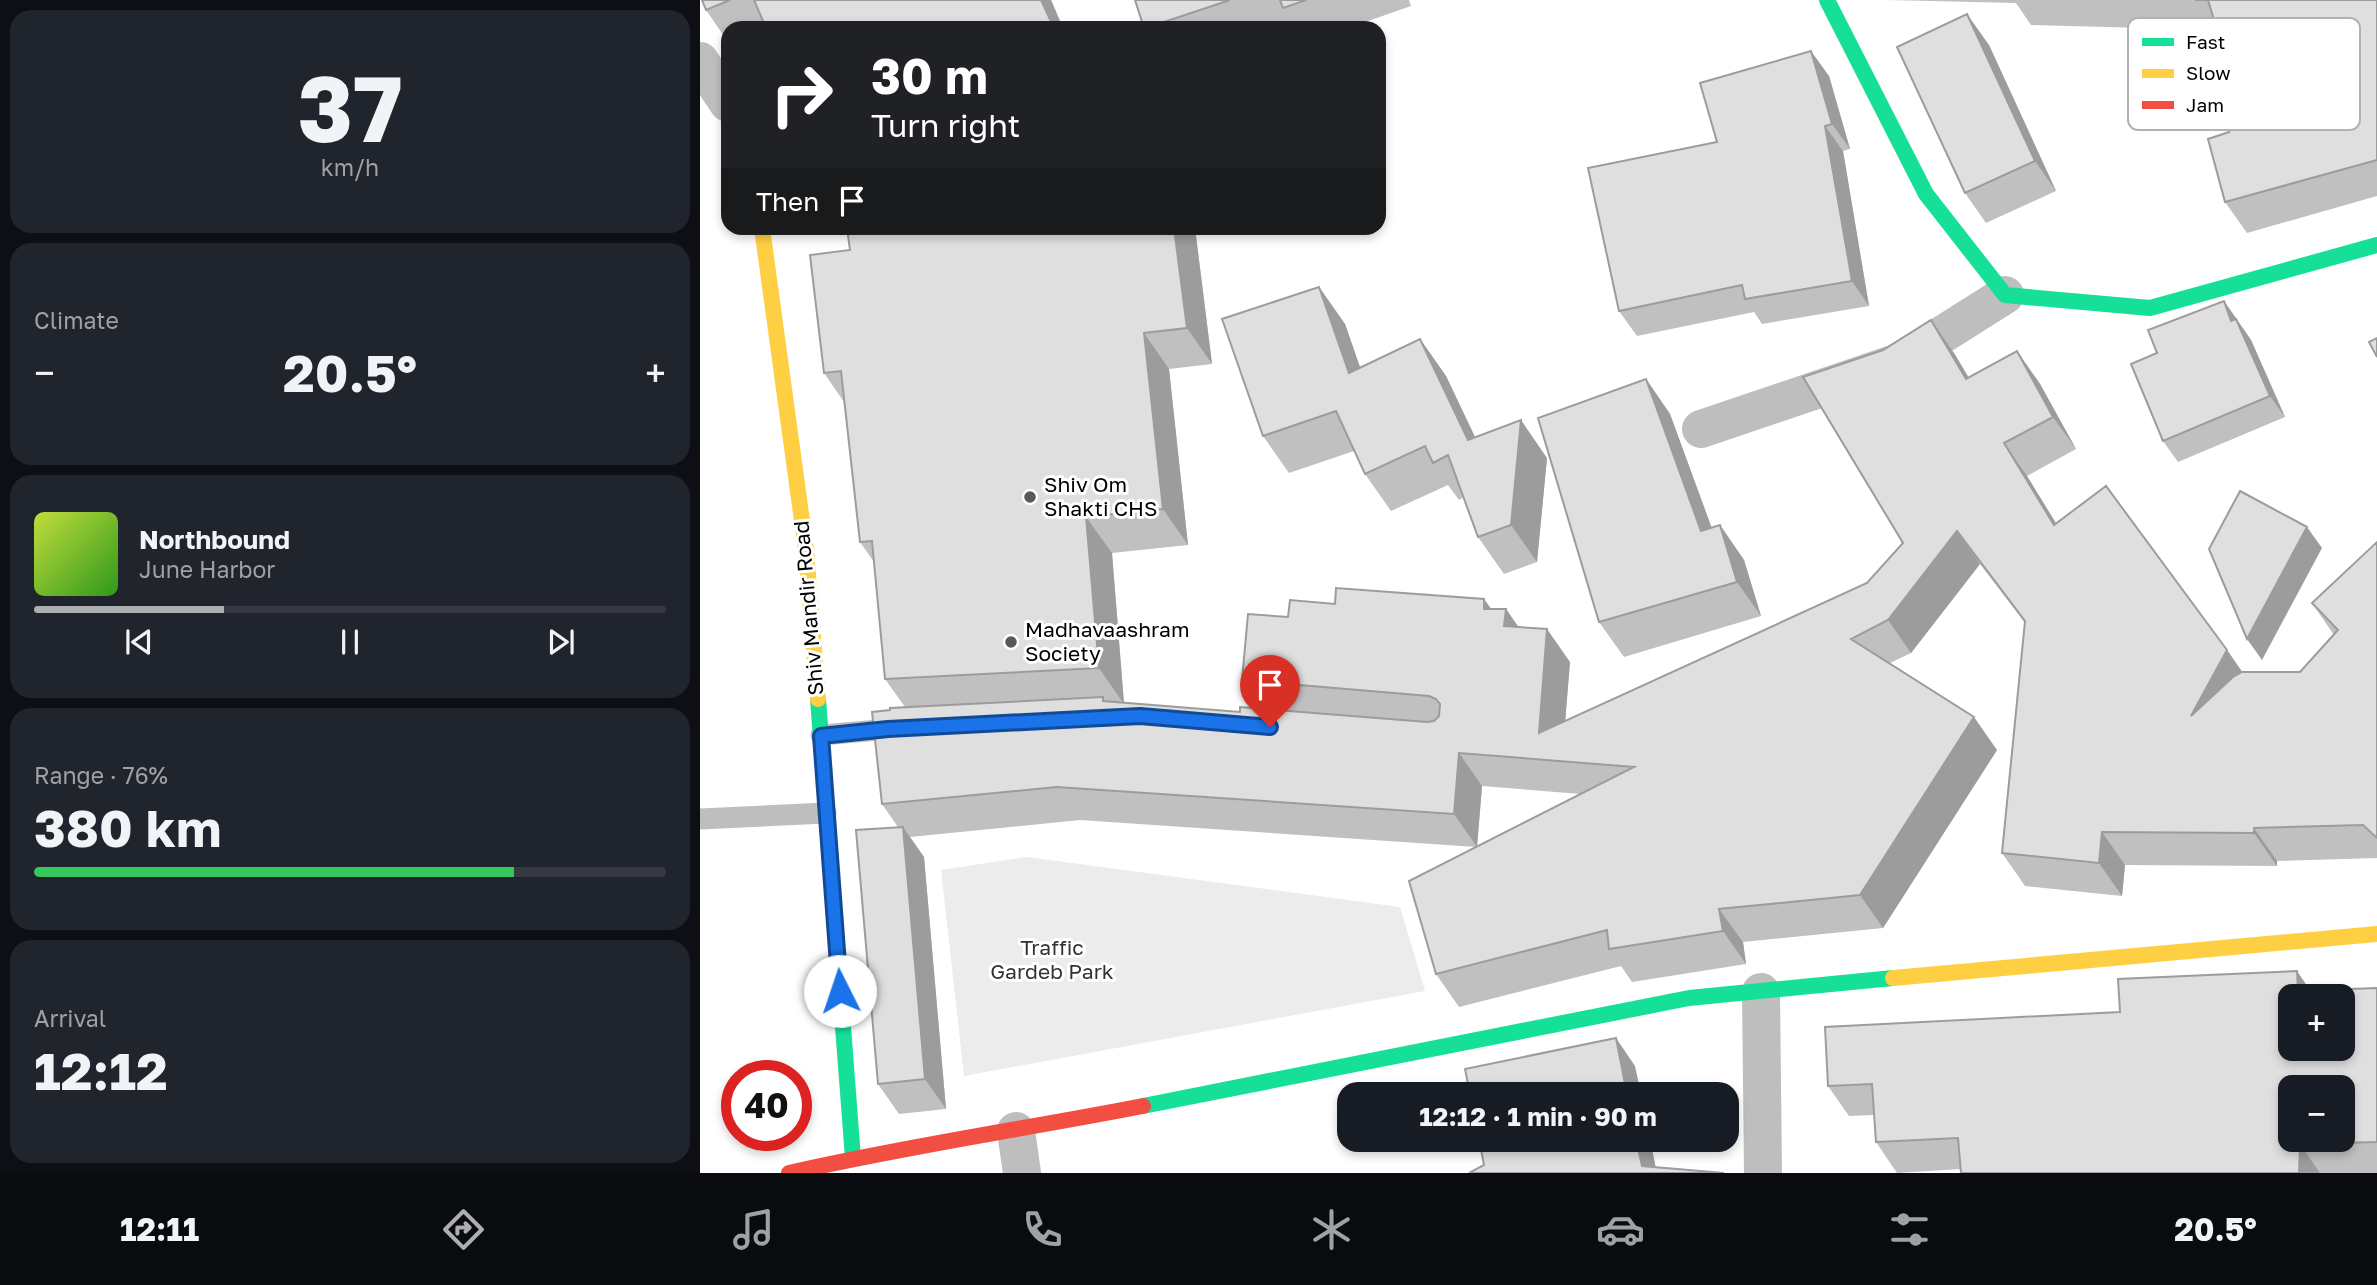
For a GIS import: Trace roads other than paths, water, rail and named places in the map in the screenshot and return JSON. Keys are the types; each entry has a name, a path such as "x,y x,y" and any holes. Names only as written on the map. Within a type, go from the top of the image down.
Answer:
{"street":[{"path":"1827,0 1926,194 2005,295"},
{"path":"700,61 721,92"},
{"name":"Shiv Mandir Road","path":"763,235 806,550 853,1158"},
{"path":"1701,429 1899,362 2005,295 2150,308 2377,245"},
{"path":"793,1172 853,1158 1016,1131 1689,998 2377,934"},
{"path":"1761,992 1763,1173"},
{"path":"1016,1131 1022,1173"}],"lane":[{"path":"821,736 928,727"},
{"path":"700,819 826,813"}],"place":[{"name":"Shiv Om Shakti CHS","path":"1030,497"},
{"name":"Madhavaashram Society","path":"1011,642"}],"park label":[{"name":"Traffic Gardeb Park","path":"1052,960"}]}
